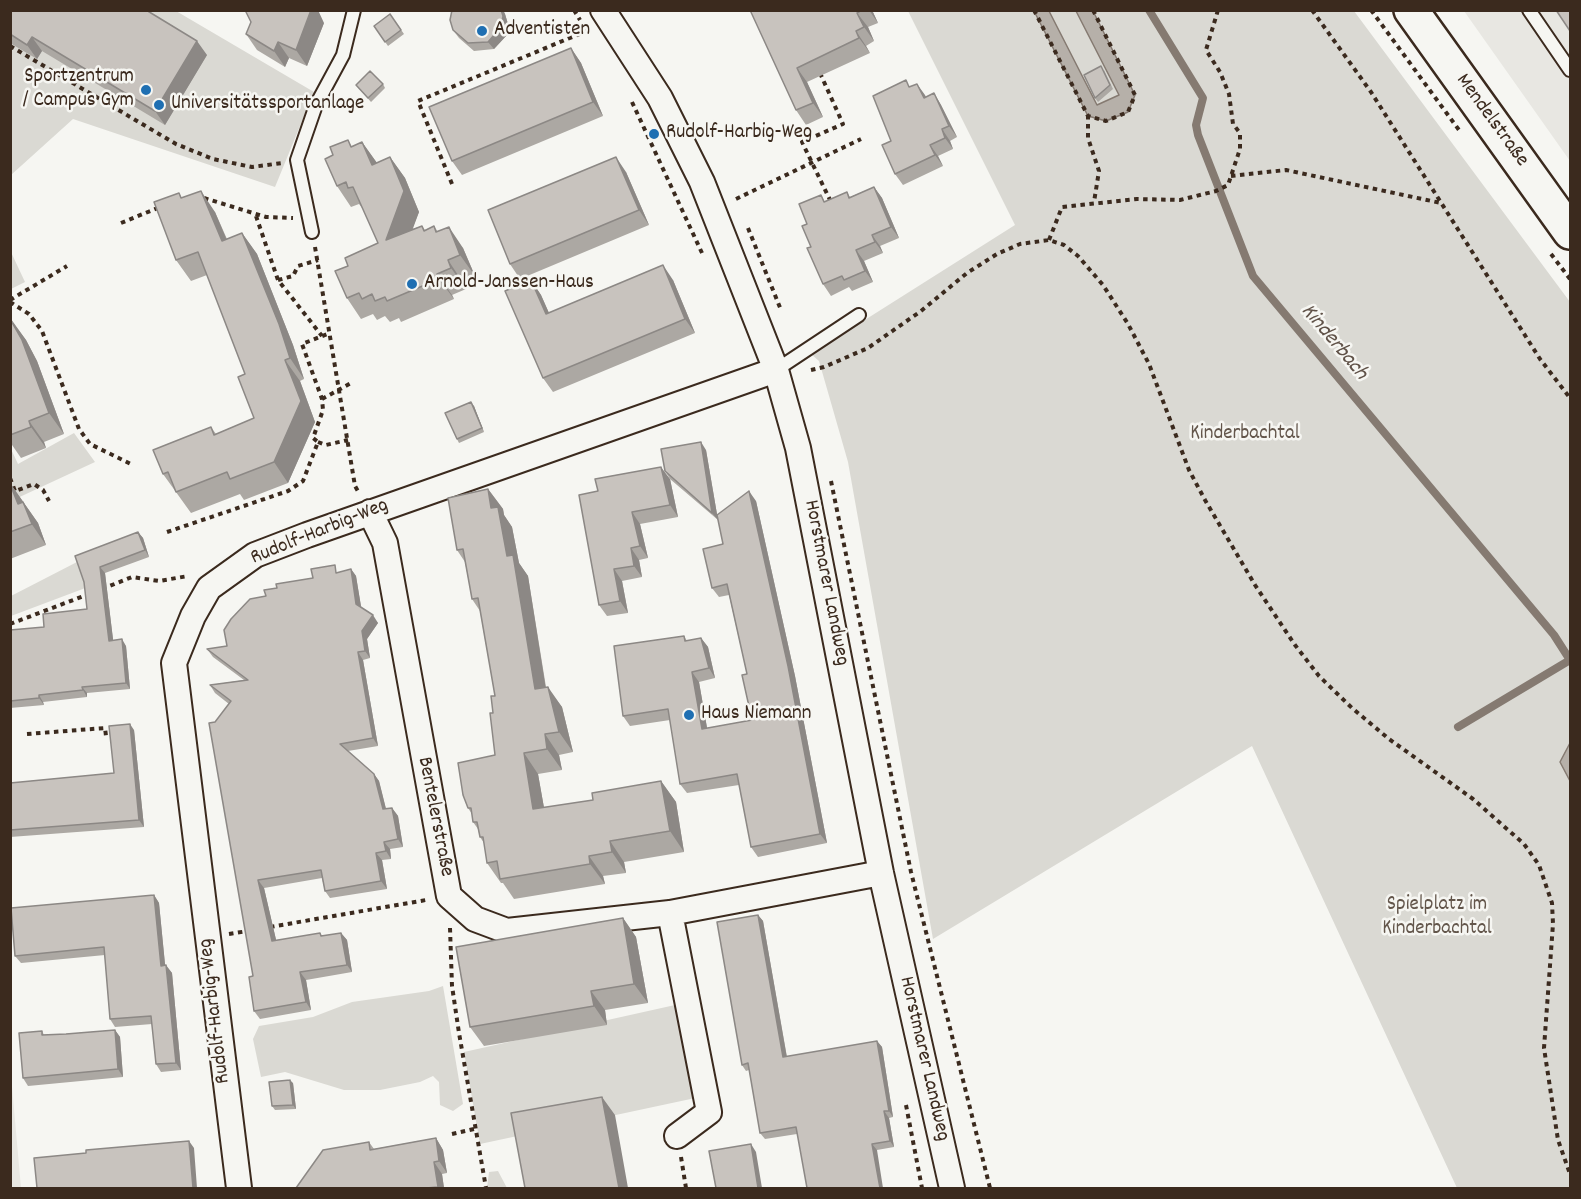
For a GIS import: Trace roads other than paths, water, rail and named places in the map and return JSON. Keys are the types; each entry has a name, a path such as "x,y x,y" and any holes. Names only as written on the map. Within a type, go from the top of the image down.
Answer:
{"main road":[{"name":"Mendelstraße","path":"1411,10 1570,232"}],"street":[{"name":"Horstmarer Landweg","path":"607,15 660,98 702,182 776,370 798,448 881,873 952,1188"},
{"name":"Rudolf-Harbig-Weg","path":"239,1188 174,663 193,616 209,588 255,555 370,512 542,454 776,370"},
{"name":"Bentelerstraße","path":"370,512 385,543 449,896 475,919 507,931 670,913 881,873"},
{"path":"670,913 709,1112 677,1136"}],"lane":[{"path":"312,232 297,160 316,105 343,55 354,10"},
{"path":"1529,10 1570,70"},
{"path":"776,370 860,315"}],"waterway":[{"name":"Kinderbach","path":"1149,10 1203,98 1196,125 1198,135 1253,276 1554,635 1570,660"},
{"path":"1458,727 1570,660"}],"place":[{"name":"Adventisten","path":"482,31"},
{"name":"Sportzentrum / Campus Gym","path":"146,90"},
{"name":"Universitätssportanlage","path":"159,105"},
{"name":"Rudolf-Harbig-Weg","path":"654,134"},
{"name":"Arnold-Janssen-Haus","path":"412,284"},
{"name":"Haus Niemann","path":"689,715"}],"park label":[{"name":"Kinderbachtal","path":"1245,435"},
{"name":"Spielplatz im Kinderbachtal","path":"1437,918"}]}
